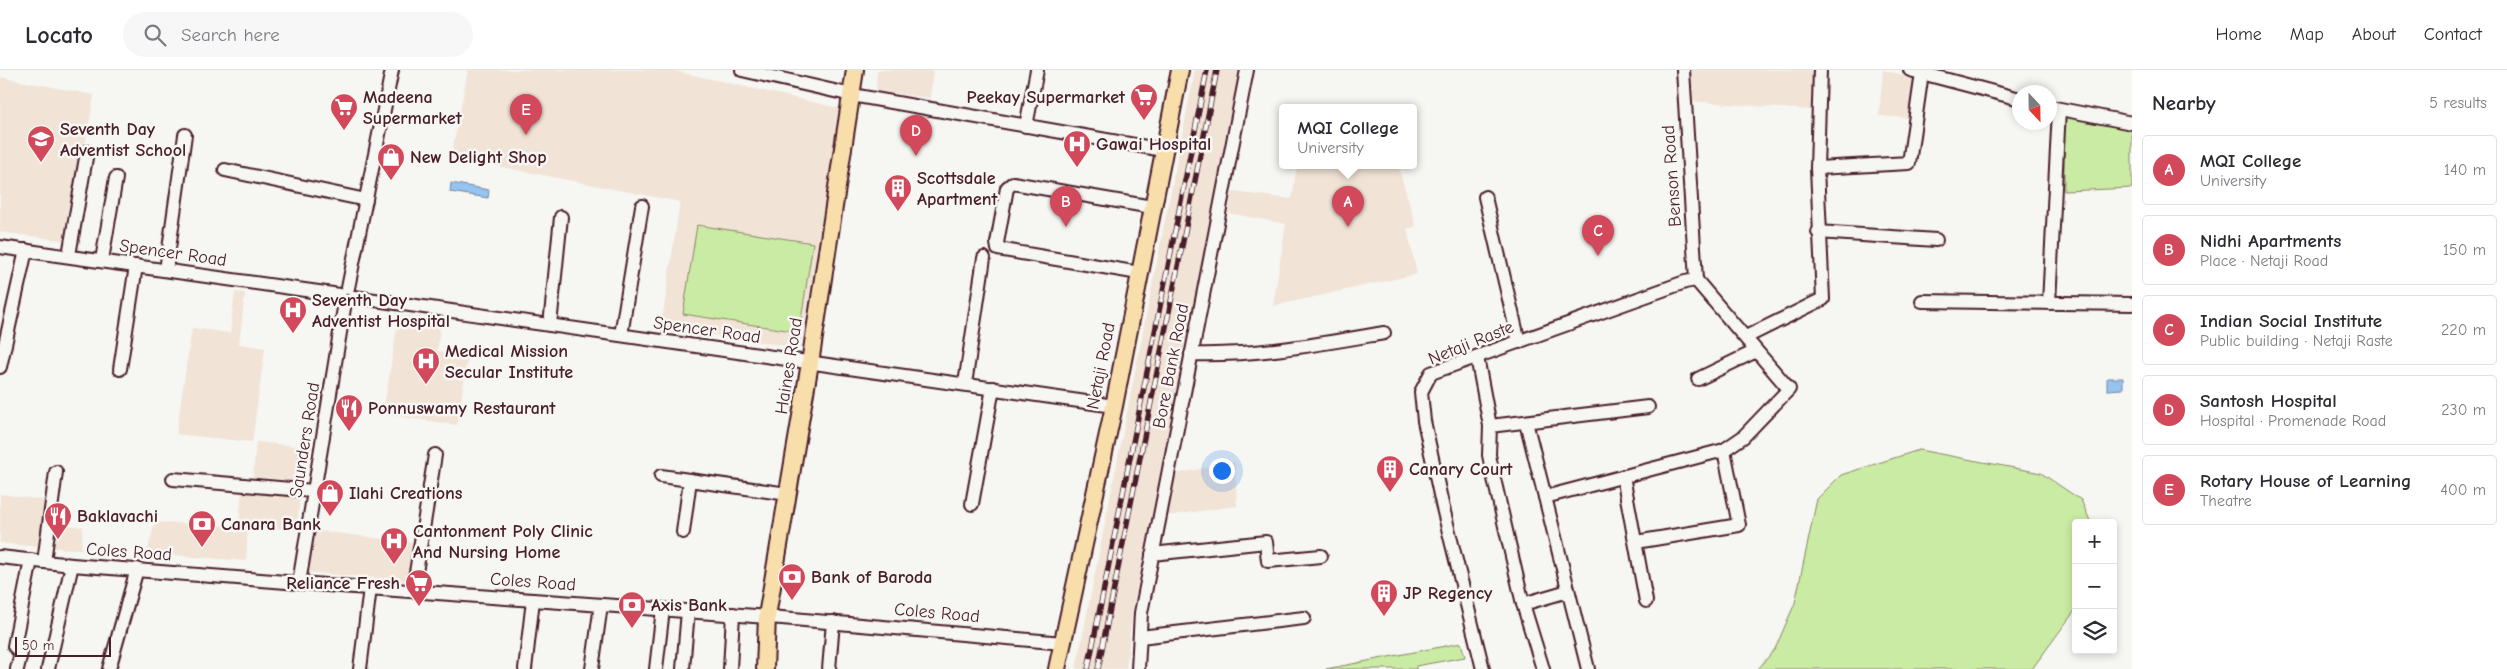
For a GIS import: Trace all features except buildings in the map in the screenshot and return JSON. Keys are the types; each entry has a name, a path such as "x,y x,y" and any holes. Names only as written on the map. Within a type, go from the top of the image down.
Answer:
{"main road":[{"name":"Haines Road","path":"765,669 767,616 810,363 855,70"},
{"name":"Netaji Road","path":"1057,669 1114,406 1180,70"}],"street":[{"name":"Saunders Road","path":"300,583 347,295 392,70"},
{"path":"742,70 852,95 1163,150"},
{"path":"1026,126 1037,70"},
{"name":"Bore Bank Road","path":"1138,669 1141,613 1247,70"},
{"name":"Benson Road","path":"1683,70 1696,280"},
{"path":"1746,337 1823,299 1818,232 1817,168 1820,70"},
{"path":"1817,168 1909,163 1916,72 2012,97"},
{"path":"2057,110 2132,124"},
{"path":"2049,303 2053,130"},
{"path":"166,270 185,135"},
{"path":"69,255 87,152"},
{"path":"225,170 366,200"},
{"path":"102,260 116,178"},
{"path":"1139,273 998,249 997,244 1007,188 1013,183 1152,208"},
{"path":"1484,197 1519,342"},
{"path":"621,335 642,206"},
{"path":"550,325 561,217"},
{"path":"1818,232 1936,240"},
{"name":"Spencer Road","path":"0,247 69,255 1114,406"},
{"path":"0,367 3,342 26,250"},
{"path":"965,384 984,258"},
{"path":"120,369 136,266"},
{"path":"1545,497 1724,450 1743,437 1789,389 1696,280"},
{"name":"Netaji Raste","path":"1483,669 1442,504 1424,421 1421,392 1431,373 1685,282 1696,280"},
{"path":"1922,301 2132,304"},
{"path":"1192,354 1233,355 1320,344 1384,333"},
{"path":"1698,379 1756,351"},
{"path":"1477,357 1490,426 1489,454 1522,604 1543,669"},
{"path":"972,504 993,388"},
{"path":"1490,426 1648,407"},
{"path":"1526,422 1588,669"},
{"path":"1636,542 1739,525 1724,450"},
{"path":"413,591 435,455"},
{"path":"17,669 21,653 14,646 38,561 56,472"},
{"path":"661,476 788,494"},
{"path":"1623,476 1646,601"},
{"path":"173,479 314,490"},
{"path":"683,532 690,480"},
{"path":"1152,554 1266,542 1268,561 1321,556"},
{"name":"Coles Road","path":"0,557 72,565 300,583 767,616 1063,642"},
{"path":"48,669 72,565"},
{"path":"109,669 138,569"},
{"path":"360,669 370,588"},
{"path":"1522,604 1568,591"},
{"path":"525,669 532,600"},
{"path":"592,669 601,605"},
{"path":"656,669 663,609"},
{"path":"683,669 688,611"},
{"path":"730,669 733,614"},
{"path":"1140,637 1304,618"},
{"path":"829,669 833,622"}],"shaded area":[{"path":"468,70 671,70 843,109 800,348 661,327 680,202 451,157"},
{"path":"877,70 933,70 930,98 876,91"},
{"path":"1195,70 1242,70 1132,614 1126,669 1076,669"},
{"path":"1687,70 1814,70 1811,110 1689,101"},
{"path":"1883,70 1915,78 1913,118 1879,116"},
{"name":"Seventh Day Adventist School","path":"0,77 94,95 68,241 0,232"},
{"path":"1297,169 1399,169 1416,226 1407,229 1417,274 1273,306 1286,224 1228,213 1232,192 1292,199"},
{"path":"235,292 245,293 239,344 265,348 252,442 176,434 192,328 230,333"},
{"name":"Medical Mission Secular Institute","path":"399,315 441,321 437,351 468,356 457,425 383,414"},
{"path":"256,442 304,447 301,481 253,477"},
{"path":"1235,462 1237,506 1164,516 1171,475"},
{"path":"242,490 300,494 297,530 248,526 246,561 147,553 155,522 239,526"},
{"path":"0,494 44,500 40,547 0,543"},
{"path":"51,523 83,527 81,549 49,548"},
{"path":"312,530 414,543 408,581 304,572"}],"green space":[{"path":"2064,115 2132,129 2132,188 2064,191"},
{"path":"697,225 813,243 799,332 683,314"},
{"path":"1919,450 2041,473 2081,500 2089,519 2072,519 2072,614 2032,669 1758,669 1775,649 1795,603 1817,499 1841,475"},
{"path":"1461,643 1465,657 1416,666 1416,669 1326,669"}],"water":[{"path":"451,183 489,190 488,198 450,192"},
{"path":"2107,378 2123,378 2123,389 2107,390"}],"railway":[{"path":"1088,669 1207,70"},
{"path":"1098,669 1217,70"}],"place":[{"name":"Peekay Supermarket","path":"1144,121"},
{"name":"Madeena Supermarket","path":"344,131"},
{"name":"Rotary House of Learning","path":"526,135"},
{"name":"Santosh Hospital","path":"916,156"},
{"name":"Seventh Day Adventist School","path":"41,163"},
{"name":"Gawai Hospital","path":"1077,168"},
{"name":"New Delight Shop","path":"391,181"},
{"name":"Scottsdale Apartment","path":"898,212"},
{"name":"Nidhi Apartments","path":"1066,227"},
{"name":"MQI College","path":"1348,227"},
{"name":"Indian Social Institute","path":"1598,256"},
{"name":"Seventh Day Adventist Hospital","path":"293,334"},
{"name":"Medical Mission Secular Institute","path":"426,385"},
{"name":"Ponnuswamy Restaurant","path":"349,432"},
{"name":"Canary Court","path":"1390,493"},
{"name":"Ilahi Creations","path":"330,517"},
{"name":"Baklavachi","path":"58,540"},
{"name":"Canara Bank","path":"202,548"},
{"name":"Cantonment Poly Clinic And Nursing Home","path":"394,565"},
{"name":"Bank of Baroda","path":"792,601"},
{"name":"Reliance Fresh","path":"419,607"},
{"name":"JP Regency","path":"1384,617"},
{"name":"Axis Bank","path":"632,629"}]}
